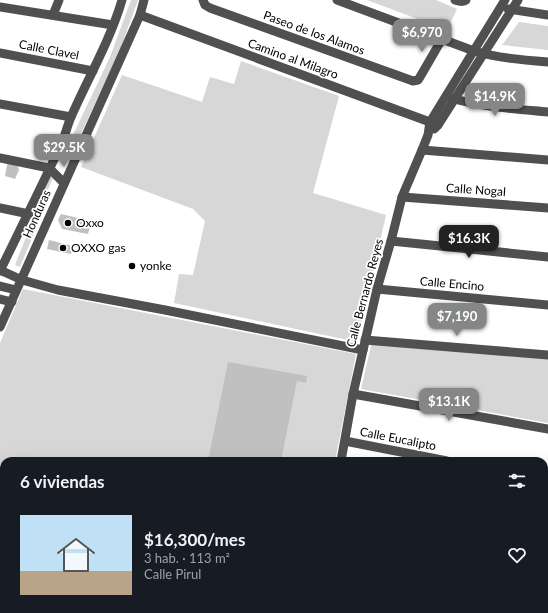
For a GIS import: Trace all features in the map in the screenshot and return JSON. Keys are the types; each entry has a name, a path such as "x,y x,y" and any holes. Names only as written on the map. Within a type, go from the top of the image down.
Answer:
{"street":[{"path":"53,15 59,0"},
{"name":"Honduras","path":"0,270 29,214 63,139 71,117 113,25 122,0"},
{"name":"Honduras","path":"0,327 3,311 12,302 16,290 22,280 140,15 144,0"},
{"name":"Paseo de los Alamos","path":"203,0 210,8 413,81 418,80 442,39"},
{"path":"337,0 479,52 516,60 548,62"},
{"path":"455,0 462,2 466,1"},
{"name":"Calle Bernardo Reyes","path":"479,52 512,10 518,0"},
{"path":"503,4 512,10 548,15"},
{"name":"Calle Bernardo Reyes","path":"342,457 362,350 402,197 428,135 479,52 503,4"},
{"path":"5,5 113,25"},
{"name":"Camino al Milagro","path":"140,15 434,124"},
{"name":"Calle Clavel","path":"0,53 93,71"},
{"path":"450,98 470,103 503,108 548,112"},
{"path":"0,104 71,117"},
{"path":"63,139 80,148"},
{"path":"422,150 548,160"},
{"path":"0,158 49,168 64,183"},
{"name":"Calle Nogal","path":"402,197 548,208"},
{"path":"0,208 29,214"},
{"path":"391,241 548,257"},
{"path":"0,270 22,280 58,290 362,350"},
{"path":"0,286 16,290"},
{"name":"Calle Encino","path":"378,288 548,305"},
{"path":"0,298 12,302"},
{"path":"365,340 548,355"},
{"path":"353,394 548,429"},
{"name":"Calle Eucalipto","path":"345,441 427,457"}],"shaded area":[{"path":"131,0 138,0 120,50 78,140 73,135 110,57"},
{"path":"367,0 436,0 457,9 447,30"},
{"path":"519,22 548,26 548,50 502,45"},
{"path":"241,61 339,96 313,193 386,215 357,342 174,303 179,274 193,275 205,221 193,209 81,167 122,75 202,102 210,77 234,84"},
{"path":"50,177 53,178 43,201 44,210 20,267 15,265"},
{"path":"23,289 356,354 336,457 0,457 0,343"},
{"path":"372,342 548,356 548,423 361,389"}],"building":[{"path":"8,160 16,162 19,170 15,179 5,176"},
{"path":"61,214 91,221 88,234 62,229 58,220"},
{"name":"Oxxo","path":"49,240 73,246 71,254 47,249"},
{"path":"228,362 307,376 306,383 297,381 282,457 209,457"}],"place":[{"name":"Oxxo","path":"68,223"},
{"name":"OXXO gas","path":"63,248"},
{"name":"yonke","path":"132,266"}]}
